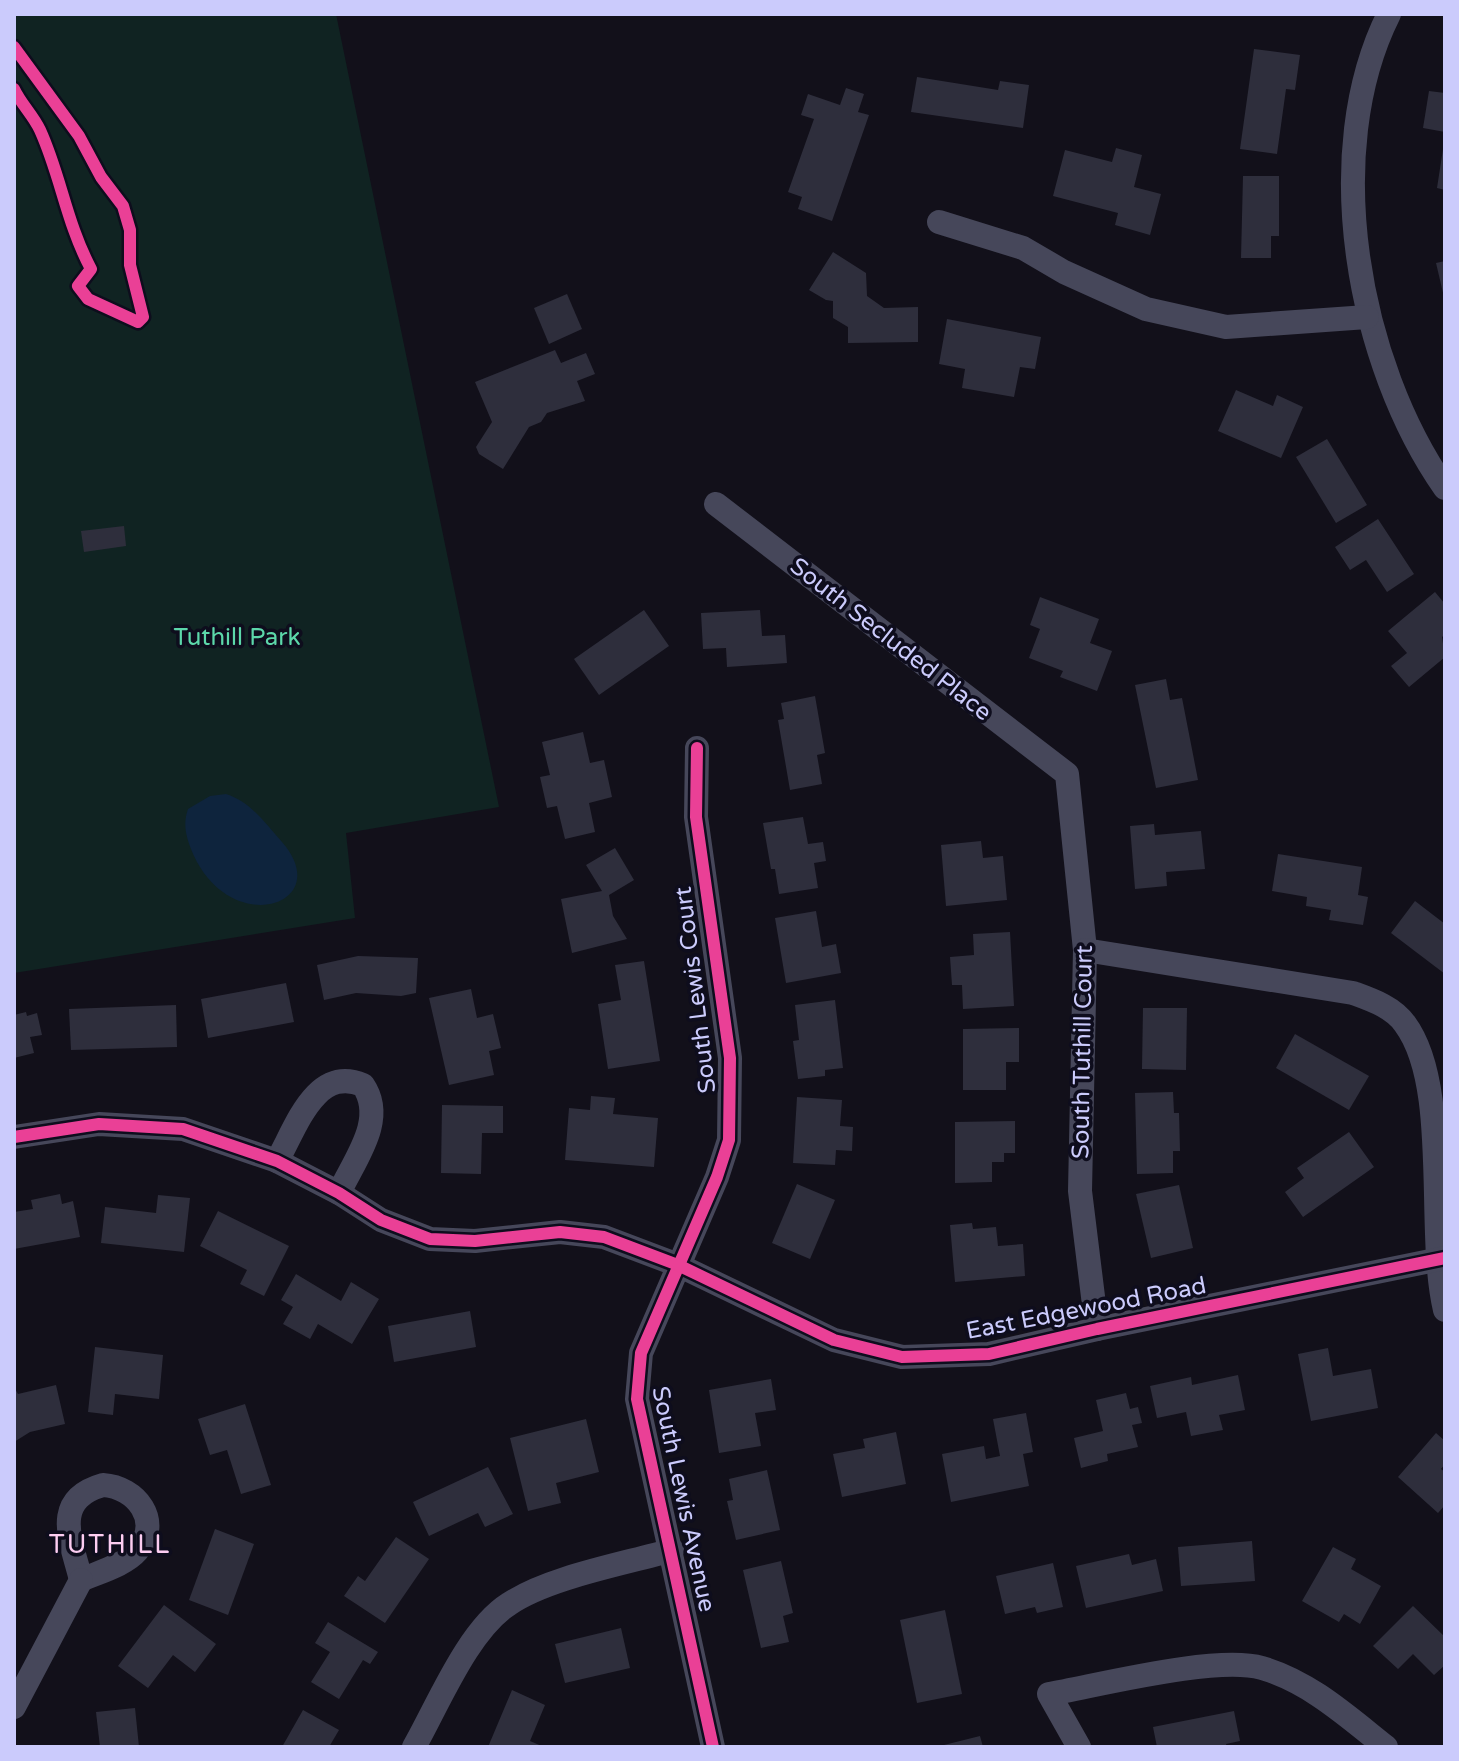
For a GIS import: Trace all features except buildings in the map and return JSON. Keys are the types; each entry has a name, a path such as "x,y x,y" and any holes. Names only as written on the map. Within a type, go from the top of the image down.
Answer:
{"street":[{"path":"1389,14 1367,70 1357,122 1352,179 1367,317 1391,388 1445,488"},
{"path":"939,222 1023,248 1064,272 1146,309 1226,327 1367,317"},
{"name":"South Secluded Place","path":"716,504 1067,774"},
{"name":"South Lewis Court","path":"678,1265 717,1177 729,1140 731,1098 730,1058 696,817 697,748"},
{"name":"South Tuthill Court","path":"1067,774 1085,950 1080,1191 1097,1329"},
{"path":"1085,950 1353,993 1383,1004 1405,1024 1424,1062 1432,1104 1445,1310"},
{"path":"277,1161 313,1096 323,1086 338,1080 363,1085 372,1101 372,1123 339,1193"},
{"name":"East Edgewood Road","path":"14,1137 99,1124 183,1129 277,1161 339,1193 381,1220 430,1239 475,1241 560,1232 604,1237 678,1265 834,1340 902,1357 989,1354 1441,1259"},
{"name":"South Lewis Avenue","path":"678,1265 641,1353 636,1379 637,1399 713,1747"},
{"path":"414,1747 477,1636 507,1604 542,1585 672,1550"},
{"path":"14,1707 81,1580"},
{"path":"1079,1747 1049,1694 1193,1668 1259,1667 1293,1680 1328,1701 1386,1747"}],"green space":[{"name":"Tuthill Park","path":"14,14 336,14 499,807 346,833 355,918 14,973"}],"water":[{"path":"226,794 250,808 282,842 295,864 297,882 288,896 273,903 253,904 232,898 211,882 194,856 186,833 188,809 210,796"}],"cycle path":[{"path":"14,47 79,136 101,177 123,206 130,230 130,265 143,317 138,322 88,299 78,286 91,269 75,234 40,130 14,89"},
{"path":"697,748 696,817 730,1058 729,1140 717,1177 641,1353 637,1399 713,1747"},
{"path":"14,1137 99,1124 183,1129 277,1161 339,1193 381,1220 430,1239 475,1241 560,1232 604,1237 678,1265 834,1340 902,1357 989,1354 1445,1258"}],"district":[{"name":"TUTHILL","path":"110,1544"}]}
